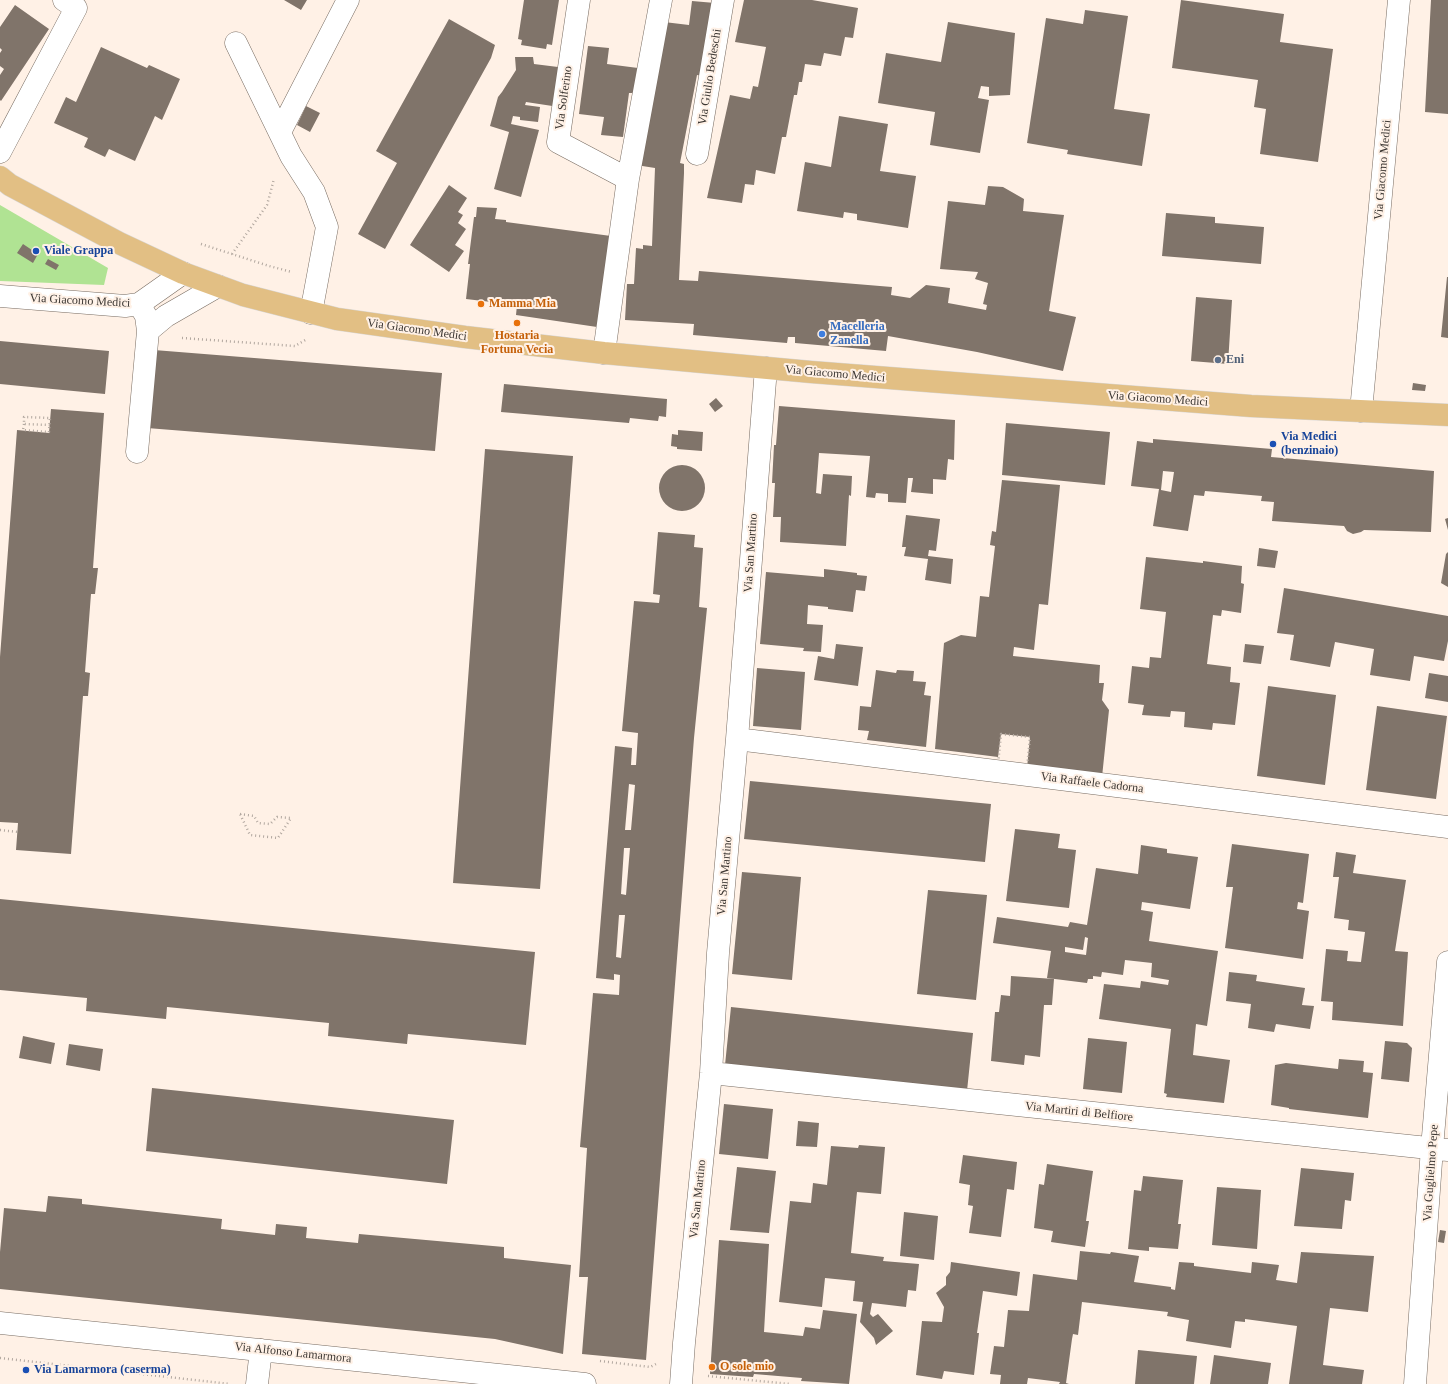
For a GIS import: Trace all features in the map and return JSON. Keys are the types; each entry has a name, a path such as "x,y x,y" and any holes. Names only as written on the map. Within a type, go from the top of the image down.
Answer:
{"main road":[{"path":"0,177 10,185 119,243 183,273"},
{"name":"Via Giacomo Medici","path":"183,273 243,295 337,319 465,337 604,353 766,368 1251,406 1448,415"}],"street":[{"path":"0,152 76,8 64,0"},
{"path":"280,132 348,0"},
{"name":"Via Solferino","path":"579,0 558,142 628,179"},
{"path":"604,353 628,179 661,0"},
{"name":"Via Giulio Bedeschi","path":"697,154 723,0"},
{"name":"Via Giacomo Medici","path":"1361,411 1399,0"},
{"path":"236,43 291,156 314,192 327,227 311,313"},
{"name":"Via Giacomo Medici","path":"0,296 125,306 139,304 183,273"},
{"path":"148,331 166,316 218,286"},
{"path":"137,452 148,331 146,316 139,304"},
{"name":"Via San Martino","path":"681,1384 711,1073 718,953 737,739 766,368"},
{"name":"Via Raffaele Cadorna","path":"737,739 1448,827"},
{"name":"Via Guglielmo Pepe","path":"1415,1384 1440,1149 1448,962"},
{"name":"Via Martiri di Belfiore","path":"711,1073 1440,1149"},
{"name":"Via Alfonso Lamarmora","path":"0,1323 585,1384"},
{"path":"257,1384 261,1350"}],"path":[{"path":"232,254 267,205 278,166 291,156"},
{"path":"201,244 269,266 318,277"},
{"path":"181,338 294,346"},
{"path":"24,417 50,418 50,425 49,432 23,430 24,417"},
{"path":"24,424 50,425"},
{"path":"240,814 254,816 258,823 270,824 277,817 291,818 278,838 250,835 240,814"},
{"path":"0,830 18,832"},
{"path":"0,1358 232,1384"},
{"path":"637,1365 650,1366 656,1364 660,1359"},
{"path":"704,1371 709,1376 790,1384"}],"green space":[{"path":"0,205 108,268 104,285 0,281"}],"building":[{"path":"284,0 307,0 301,10"},
{"path":"524,0 559,0 552,45 547,44 546,49 521,45 522,40 518,39"},
{"path":"744,0 812,0 858,8 853,38 845,37 841,56 824,53 821,66 805,64 802,82 799,82 797,95 794,95 786,137 782,137 775,174 756,170 754,185 745,184 742,203 707,198 730,95 750,99 753,86 758,87 766,47 735,42"},
{"path":"1181,0 1284,14 1280,42 1333,49 1318,162 1260,154 1266,109 1254,107 1258,80 1172,68"},
{"path":"1431,0 1448,0 1448,114 1425,112"},
{"path":"692,1 715,3 702,76 697,75 680,163 684,164 684,173 679,280 698,281 699,271 892,287 891,295 910,298 926,285 950,288 948,303 986,310 987,305 983,304 988,283 975,279 978,272 940,269 948,201 985,205 988,186 1003,187 1024,199 1023,211 1064,215 1049,311 1076,317 1063,371 977,352 888,336 886,351 795,343 795,337 788,337 787,343 693,335 694,324 625,320 627,284 634,284 636,248 643,249 643,245 652,246 655,168 636,165 664,22 689,25"},
{"path":"15,5 49,29 1,101 0,75 4,69 0,66 0,53 2,50 0,48 0,27"},
{"path":"1085,10 1128,16 1114,109 1150,114 1142,166 1067,154 1068,150 1027,143 1046,18 1083,24"},
{"path":"449,19 495,45 491,58 385,249 358,234 397,163 376,151"},
{"path":"948,22 1015,33 1010,95 989,96 989,87 981,86 978,98 989,100 980,153 930,145 935,112 878,103 886,53 941,62"},
{"path":"588,46 609,48 607,64 638,68 634,93 629,93 623,137 601,135 604,117 579,114"},
{"path":"101,47 147,68 149,65 180,79 162,120 155,116 135,161 109,149 105,157 84,147 88,138 54,123 66,97 76,102"},
{"path":"515,57 533,57 534,64 566,68 559,107 526,102 525,105 540,107 538,122 520,120 520,117 513,116 511,124 539,130 521,197 494,189 509,132 490,126 498,97 516,70"},
{"path":"306,106 320,113 310,132 297,125"},
{"path":"839,116 888,124 880,171 916,176 908,228 857,220 857,214 844,212 843,218 797,211 805,162 831,167"},
{"path":"449,185 467,198 458,212 463,215 458,223 466,229 455,245 464,251 449,272 410,245"},
{"path":"477,207 497,208 495,219 506,220 506,222 611,236 597,327 516,315 517,305 466,299 470,264 468,264 474,217 476,217"},
{"path":"1166,213 1215,217 1215,223 1264,227 1261,264 1162,256"},
{"path":"23,244 38,254 33,263 17,253"},
{"path":"48,259 59,265 56,270 45,264"},
{"path":"1448,277 1448,338 1441,337"},
{"path":"1196,297 1232,300 1228,364 1191,361"},
{"path":"0,341 109,351 105,394 0,384"},
{"path":"154,350 442,373 435,451 147,428"},
{"path":"1413,383 1426,385 1425,391 1412,390"},
{"path":"504,384 667,399 666,417 659,416 658,421 630,418 629,423 501,412"},
{"path":"716,398 723,406 715,412 709,404"},
{"path":"779,406 955,420 954,460 948,459 946,480 933,479 933,494 911,492 913,478 908,478 906,503 888,502 888,494 876,493 875,498 866,497 870,456 819,453 816,493 821,494 823,474 852,476 851,496 849,495 846,546 780,542 781,517 773,517 775,483 772,483 774,445 776,445"},
{"path":"51,409 104,413 93,568 98,568 95,594 91,594 85,672 90,673 88,696 83,696 71,854 16,850 18,823 0,822 0,657 17,430 49,433"},
{"path":"1006,423 1110,432 1105,485 1002,475"},
{"path":"678,430 703,432 702,451 677,449 677,447 671,446 672,434 678,435"},
{"path":"1153,439 1272,449 1271,457 1434,471 1431,532 1364,530 1353,534 1347,531 1344,526 1272,521 1274,502 1261,501 1262,496 1205,491 1204,496 1194,495 1188,531 1153,526 1159,489 1131,486 1137,441 1153,443","holes":["1163,471 1174,472 1171,492 1161,490"]},
{"path":"485,449 573,456 540,889 453,883"},
{"path":"678,465 686,465 695,469 701,475 705,488 701,501 695,507 686,511 678,511 669,507 663,501 659,492 659,484 663,475 669,469"},
{"path":"1002,480 1060,485 1048,605 1039,604 1034,650 1014,647 1013,656 1100,665 1099,683 1104,683 1102,700 1109,710 1102,777 1027,768 1030,737 1001,734 998,757 935,749 944,643 961,635 976,637 980,596 989,597 995,546 990,545 992,531 996,532"},
{"path":"906,515 940,519 936,551 929,550 928,556 953,559 951,584 925,580 928,559 904,556 906,547 902,547"},
{"path":"1448,518 1448,530 1445,519"},
{"path":"658,532 695,535 694,547 703,548 699,607 707,608 694,738 646,1360 582,1354 588,1277 579,1277 587,1148 580,1147 593,993 619,995 620,975 614,974 614,980 596,978 615,746 632,748 631,765 636,765 638,733 622,731 634,601 659,603 660,595 653,594","holes":["629,784 635,785 631,830 625,830","624,848 630,848 626,895 621,894","619,915 625,915 621,958 616,957"]},
{"path":"1259,548 1278,551 1275,568 1257,566"},
{"path":"1448,552 1448,587 1441,583 1446,554"},
{"path":"1146,557 1203,563 1203,561 1242,566 1241,583 1244,584 1241,613 1222,610 1221,616 1213,615 1207,664 1231,667 1230,682 1240,683 1235,725 1213,723 1212,730 1184,727 1185,712 1171,711 1170,717 1142,715 1144,705 1128,703 1132,666 1149,668 1150,657 1161,658 1166,612 1140,609"},
{"path":"824,569 857,573 857,575 867,576 865,591 856,590 853,612 808,605 807,624 823,625 821,652 803,651 804,648 760,644 766,572 824,577"},
{"path":"1284,588 1448,616 1448,641 1444,661 1414,656 1410,681 1370,675 1374,649 1335,642 1330,667 1290,660 1294,635 1277,633"},
{"path":"836,644 863,647 858,686 814,680 818,656 834,659"},
{"path":"1245,644 1264,646 1261,664 1243,662"},
{"path":"757,668 805,672 801,730 753,726"},
{"path":"876,670 896,673 897,670 914,671 913,681 926,682 924,695 931,696 926,747 867,740 869,731 858,730 860,706 871,707"},
{"path":"1429,673 1448,676 1448,702 1425,698"},
{"path":"1268,686 1336,695 1325,785 1257,776"},
{"path":"1377,706 1447,716 1436,799 1366,790"},
{"path":"750,781 991,804 985,862 744,839"},
{"path":"1015,829 1060,834 1058,848 1076,850 1069,908 1006,901"},
{"path":"1232,844 1309,854 1303,903 1298,902 1297,909 1309,911 1303,959 1225,948 1233,887 1226,887"},
{"path":"1141,845 1167,849 1167,853 1198,857 1190,909 1142,902 1141,910 1153,912 1149,941 1218,951 1207,1026 1196,1024 1193,1055 1230,1060 1224,1103 1166,1097 1167,1094 1164,1093 1171,1029 1099,1019 1104,984 1140,988 1141,981 1168,985 1169,980 1151,977 1152,963 1125,960 1123,975 1102,972 1101,977 1093,976 1093,979 1088,979 1087,983 1047,978 1051,951 993,943 997,917 1068,927 1070,922 1087,925 1096,868 1138,874","holes":["1085,937 1088,938 1086,955 1065,952 1065,947 1083,950"]},
{"path":"1336,852 1356,855 1353,873 1406,880 1395,951 1408,952 1403,1026 1332,1020 1333,1002 1321,1001 1326,949 1348,951 1347,961 1361,962 1365,932 1348,930 1349,920 1334,918 1339,877 1333,877"},
{"path":"742,872 801,877 792,980 732,974"},
{"path":"928,890 987,895 976,1000 917,994"},
{"path":"0,899 535,952 526,1045 408,1034 407,1044 328,1036 329,1023 167,1007 166,1019 86,1011 87,998 0,990"},
{"path":"1229,972 1257,975 1256,981 1305,988 1302,1005 1314,1006 1310,1029 1276,1024 1274,1032 1248,1028 1251,1004 1226,1001"},
{"path":"1011,976 1054,979 1052,1005 1044,1005 1040,1057 1025,1055 1024,1065 991,1061 995,1012 999,1012 1001,995 1010,996"},
{"path":"731,1007 973,1033 967,1091 725,1065"},
{"path":"23,1036 55,1043 51,1064 19,1058"},
{"path":"1088,1038 1127,1042 1122,1093 1083,1089"},
{"path":"1385,1041 1407,1043 1412,1048 1409,1082 1381,1079"},
{"path":"69,1044 103,1049 100,1071 66,1065"},
{"path":"1339,1059 1364,1061 1363,1072 1373,1073 1368,1118 1289,1109 1271,1105 1275,1065 1286,1063 1338,1069"},
{"path":"152,1088 454,1120 447,1184 146,1151"},
{"path":"724,1104 773,1109 768,1159 719,1154"},
{"path":"798,1121 819,1123 817,1147 796,1146"},
{"path":"859,1145 885,1147 881,1194 857,1192 851,1253 884,1257 883,1261 919,1264 916,1291 908,1290 906,1307 872,1303 870,1314 873,1317 878,1314 893,1331 876,1345 874,1338 860,1322 863,1302 853,1301 855,1281 825,1278 822,1307 779,1302 790,1201 811,1203 813,1183 827,1185 831,1146 858,1148"},
{"path":"963,1155 1017,1162 1014,1190 1007,1189 1001,1237 969,1233 973,1206 968,1205 970,1185 959,1183"},
{"path":"1047,1164 1093,1171 1086,1221 1089,1221 1085,1247 1051,1242 1053,1231 1034,1228 1039,1184 1044,1185"},
{"path":"737,1167 776,1171 769,1233 730,1230"},
{"path":"1301,1168 1354,1173 1351,1201 1345,1200 1342,1229 1294,1226"},
{"path":"1143,1176 1183,1180 1178,1224 1181,1224 1178,1249 1149,1247 1149,1251 1128,1249 1134,1190 1141,1191"},
{"path":"1217,1187 1261,1190 1257,1249 1212,1245"},
{"path":"48,1196 82,1199 82,1204 222,1219 221,1229 275,1235 276,1224 307,1227 306,1238 358,1243 359,1234 504,1247 504,1258 571,1265 563,1354 495,1339 0,1289 0,1252 4,1208 46,1212"},
{"path":"904,1212 938,1216 934,1260 900,1256"},
{"path":"1440,1230 1446,1231 1444,1243 1438,1242"},
{"path":"719,1240 769,1244 764,1332 803,1336 805,1327 820,1329 823,1310 857,1314 849,1384 801,1381 802,1378 754,1374 753,1377 710,1374"},
{"path":"1080,1251 1110,1254 1111,1252 1139,1256 1134,1282 1171,1287 1171,1289 1175,1290 1179,1262 1194,1263 1194,1266 1251,1273 1252,1262 1279,1265 1276,1280 1297,1283 1301,1252 1374,1256 1368,1312 1330,1308 1323,1365 1364,1370 1362,1384 1289,1384 1297,1326 1245,1319 1245,1322 1235,1321 1231,1348 1186,1341 1189,1320 1167,1316 1168,1312 1082,1302 1078,1335 1073,1334 1072,1339 1066,1383 1069,1384 1059,1384 1060,1382 1028,1378 1027,1384 1000,1384 1001,1375 990,1374 994,1346 1004,1347 1008,1310 1029,1311 1033,1274 1077,1280"},
{"path":"951,1262 1020,1272 1017,1296 983,1291 977,1333 979,1333 974,1375 944,1371 942,1379 916,1375 922,1321 942,1322 944,1307 936,1293 946,1285 946,1277 950,1272"},
{"path":"1138,1350 1197,1356 1194,1384 1135,1384"},
{"path":"1214,1355 1271,1363 1268,1384 1210,1384"}],"place":[{"name":"Viale Grappa","path":"36,251"},
{"name":"Mamma Mia","path":"481,304"},
{"name":"Hostaria Fortuna Vecia","path":"517,323"},
{"name":"Macelleria Zanella","path":"822,334"},
{"name":"Eni","path":"1218,360"},
{"name":"Via Medici (benzinaio)","path":"1273,444"},
{"name":"O sole mio","path":"712,1367"},
{"name":"Via Lamarmora (caserma)","path":"26,1370"}]}
